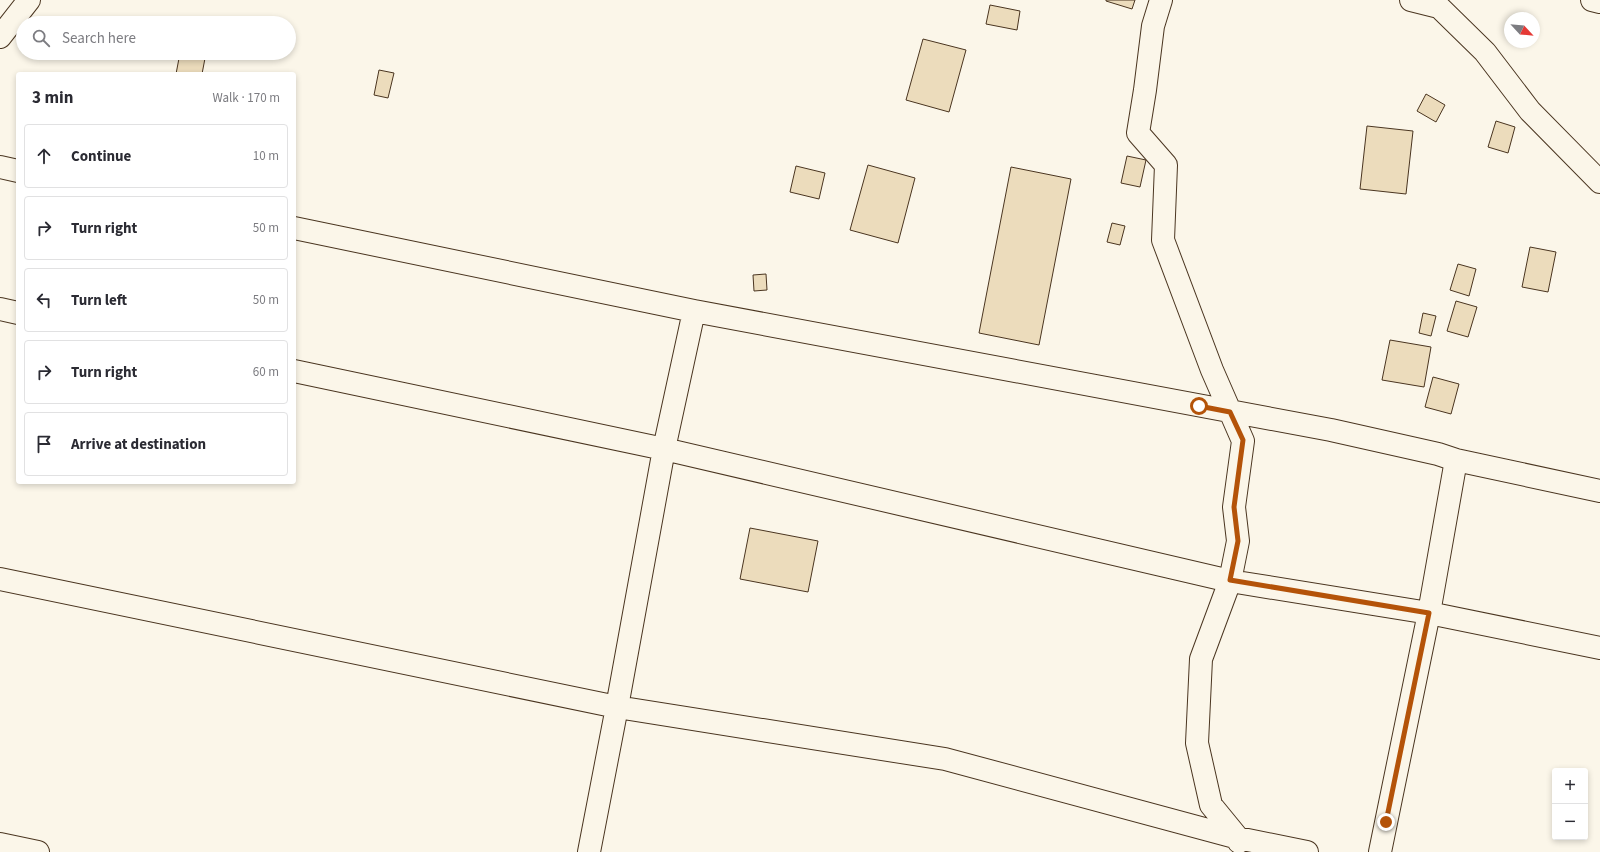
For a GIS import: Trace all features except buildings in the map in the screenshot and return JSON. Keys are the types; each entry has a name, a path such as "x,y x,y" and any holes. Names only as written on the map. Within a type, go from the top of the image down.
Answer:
{"street":[{"path":"0,37 28,0"},
{"path":"1161,0 1153,26 1138,133 1166,165 1162,240 1212,370 1243,440 1234,507 1238,541 1230,580 1201,659 1197,743 1211,805 1239,845"},
{"path":"1411,0 1448,4 1530,111 1600,182"},
{"path":"1592,0 1600,2"},
{"path":"0,168 16,171"},
{"path":"296,228 694,311 1331,430 1438,454 1456,460 1600,490"},
{"path":"0,309 16,313"},
{"path":"589,852 664,449 694,311"},
{"path":"296,371 664,449 1230,580 1429,613 1600,648"},
{"path":"1380,852 1429,613 1456,460"},
{"path":"0,579 617,707 945,759 1239,845 1307,852"},
{"path":"0,844 38,852"}],"route":[{"path":"1199,406 1230,412 1243,440 1234,507 1238,541 1230,580 1429,613 1386,822"}]}
